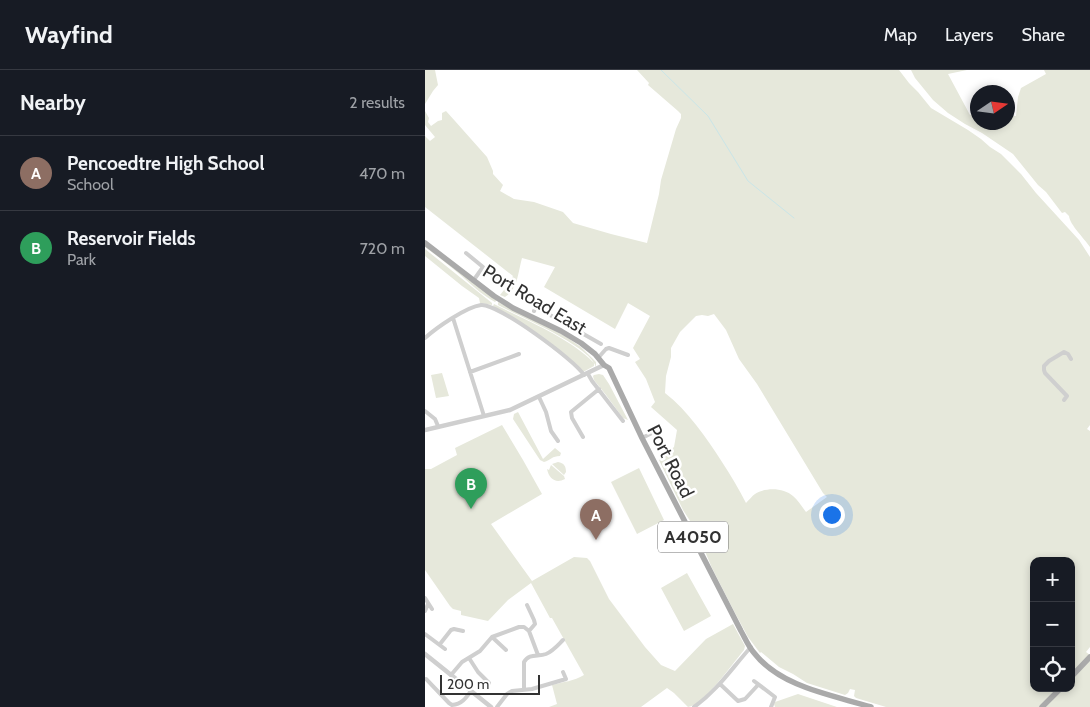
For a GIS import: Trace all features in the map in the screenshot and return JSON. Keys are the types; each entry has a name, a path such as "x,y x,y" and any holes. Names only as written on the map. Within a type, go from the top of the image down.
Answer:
{"main road":[{"name":"Port Road East","path":"425,243 507,304 565,333 584,345 604,366"},
{"name":"Port Road","path":"604,366 621,394 751,647 784,677 803,686 871,707"},
{"path":"1075,673 1090,657"},
{"path":"1042,707 1057,692"}],"street":[{"path":"467,255 488,271"},
{"path":"473,280 483,267"},
{"name":"Port Road East","path":"453,318 485,305 521,324 556,349 586,374 623,421"},
{"path":"536,307 601,344"},
{"path":"425,338 453,318 456,322 484,416"},
{"path":"565,333 569,325"},
{"path":"598,358 609,348 628,355"},
{"path":"1064,400 1067,396 1045,373 1044,366 1064,352 1071,359"},
{"path":"470,372 519,354"},
{"path":"425,430 510,410 604,366"},
{"path":"583,437 571,413 599,389"},
{"path":"539,397 546,412 551,431 557,441"},
{"path":"425,411 435,419 439,426"},
{"path":"642,438 656,431"},
{"path":"425,598 432,609"},
{"path":"425,611 428,604"},
{"path":"527,605 535,620 535,624 529,631"},
{"path":"451,675 462,662 480,651 492,637 519,627 524,627 529,631 538,655"},
{"path":"440,644 451,630 463,631"},
{"path":"425,634 445,648"},
{"path":"492,637 506,650"},
{"path":"525,689 524,662 526,658 549,653 563,640"},
{"path":"694,707 720,684 751,647"},
{"path":"425,655 491,707"},
{"path":"469,658 478,672 489,683"},
{"path":"497,707 509,692 532,689 566,679 563,672"},
{"path":"426,679 452,705 463,702 471,691"},
{"path":"738,701 745,699 756,683 775,697 771,707"},
{"path":"720,684 738,701"},
{"path":"737,706 738,701"}],"shaded area":[{"path":"425,70 435,70 438,85 425,104"},
{"path":"637,70 899,70 931,108 968,130 1001,154 1079,240 1090,257 1090,425 1087,429 1090,431 1090,647 1086,652 1090,655 1090,707 886,707 856,698 854,696 855,690 850,689 845,695 807,683 779,667 760,653 748,637 734,611 712,568 696,530 683,510 659,460 674,447 677,430 651,407 655,402 646,379 635,362 640,359 633,348 650,316 628,303 615,329 544,287 555,267 522,258 513,290 505,297 500,295 513,276 425,207 425,136 430,141 435,137 425,125 425,111 431,126 442,120 442,113 446,111 487,157 493,174 503,185 500,191 514,199 534,202 563,212 573,223 647,243 661,180 681,118 681,114 648,85 649,83","holes":["714,314 726,330 739,359 757,384 827,497 806,512 793,496 780,490 764,490 754,495 746,503 729,472 703,434 689,416 665,393 671,348 680,332 696,316"]},
{"path":"911,70 967,70 948,74 970,115 970,127 948,113 933,100 915,78"},
{"path":"1044,70 1090,70 1090,247 1069,216 1065,212 1062,213 1013,154 976,130 1015,130 1015,116 1021,88 1046,74"},
{"path":"425,245 497,300 495,302 480,292 425,247"},
{"path":"425,249 492,303 492,305 480,303 479,298 425,256"},
{"path":"498,302 565,336 581,347 596,362 596,367 591,359 568,341 498,305"},
{"path":"494,304 547,330 572,345 594,363 594,366 583,372 510,316 493,306"},
{"path":"442,373 449,396 436,398 431,375"},
{"path":"603,375 609,384 628,420 623,418 594,380 593,376"},
{"path":"518,412 543,459 555,448 561,453 560,456 544,462 540,460 513,419 514,414"},
{"path":"502,425 542,494 491,524 532,581 574,557 587,558 609,599 645,647 661,665 675,671 706,639 733,624 745,646 744,650 702,700 688,707 667,688 641,707 549,707 557,704 552,685 584,675 531,583 508,600 488,621 461,615 461,611 450,606 425,570 425,469 431,469 457,455 455,448"},
{"path":"558,462 565,466 566,472 564,475 552,464"},
{"path":"551,465 565,479 556,481 551,478 547,469 549,470"},
{"path":"639,468 664,520 637,534 611,482"},
{"path":"687,573 711,616 684,631 661,588"},
{"path":"798,694 837,707 775,707 775,702"}],"waterway":[{"path":"661,70 708,116 748,181 794,218"}],"place":[{"name":"Reservoir Fields","path":"471,509"},
{"name":"Pencoedtre High School","path":"596,540"}]}
